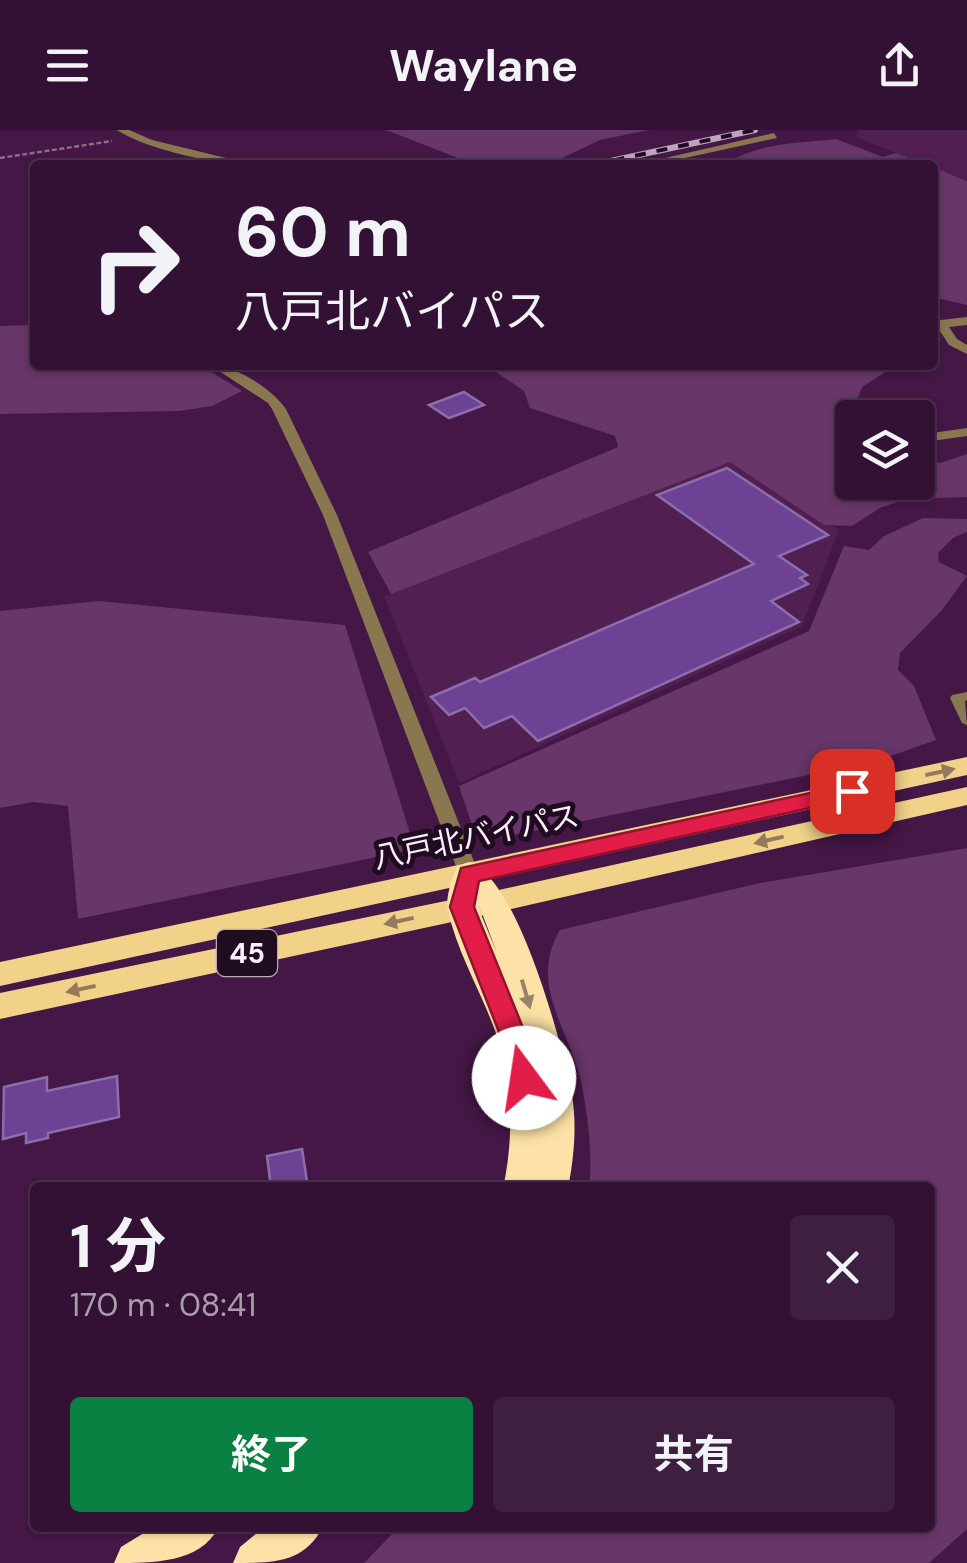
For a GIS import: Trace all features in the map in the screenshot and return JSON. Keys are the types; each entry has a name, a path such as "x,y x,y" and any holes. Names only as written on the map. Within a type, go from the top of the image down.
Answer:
{"highway":[{"name":"八戸北バイパス","path":"0,1006 475,894 967,766"},
{"name":"八戸北バイパス","path":"0,974 475,894 967,796"},
{"path":"475,894 519,1050 528,1107 523,1182"},
{"path":"475,894 525,986 554,1096 555,1160 550,1182"},
{"path":"138,1563 188,1532"},
{"path":"256,1563 293,1532"}],"street":[{"path":"121,130 135,138 229,160"},
{"path":"663,160 774,136"},
{"path":"938,325 967,321"},
{"path":"938,326 967,350"},
{"path":"224,370 273,400 279,408 330,516 475,894"},
{"path":"935,436 967,432"}],"lane":[{"path":"967,696 956,698 967,720"}],"path":[{"path":"0,158 135,138"}],"shaded area":[{"path":"386,130 649,130 600,140 558,160 463,160"},
{"path":"858,130 967,130 967,180 938,169 938,160 915,160 857,138"},
{"path":"836,139 883,157 896,153 914,160 735,160 785,144"},
{"path":"938,169 967,181 967,305 938,298"},
{"path":"30,325 30,370 208,370 242,391 212,406 180,411 0,414 0,326"},
{"path":"493,370 885,370 862,387 857,400 835,400 835,500 903,500 880,508 852,526 824,525 730,462 391,594 368,552 618,447 615,436 530,408 524,391"},
{"path":"967,454 967,497 935,498 935,462"},
{"path":"731,460 839,530 802,626 459,783 384,596"},
{"path":"923,518 967,519 967,532 953,538 938,553 939,562 967,576 942,610 900,653 898,670 914,686 936,740 885,758 846,758 818,773 495,839 476,837 459,786 809,631 844,546 869,550 884,536"},
{"path":"99,601 345,625 415,849 78,919 68,806 33,802 0,808 0,611"},
{"path":"967,848 967,1529 929,1563 364,1563 394,1532 935,1532 935,1182 589,1182 589,1137 582,1086 550,989 551,950 560,930 760,883"}],"building":[{"path":"464,392 484,405 449,418 429,405"},
{"path":"727,468 828,535 779,556 807,575 800,578 808,584 771,601 799,622 538,741 512,716 484,728 465,708 449,715 431,697 475,678 480,682 754,564 657,495"},
{"path":"117,1076 119,1117 48,1133 48,1138 26,1143 26,1133 3,1139 4,1087 47,1077 47,1091"},
{"path":"302,1149 307,1182 270,1182 267,1156"}],"railway":[{"path":"615,160 755,130"}],"route":[{"path":"524,1078 519,1050 462,907 469,874 852,791"}]}
